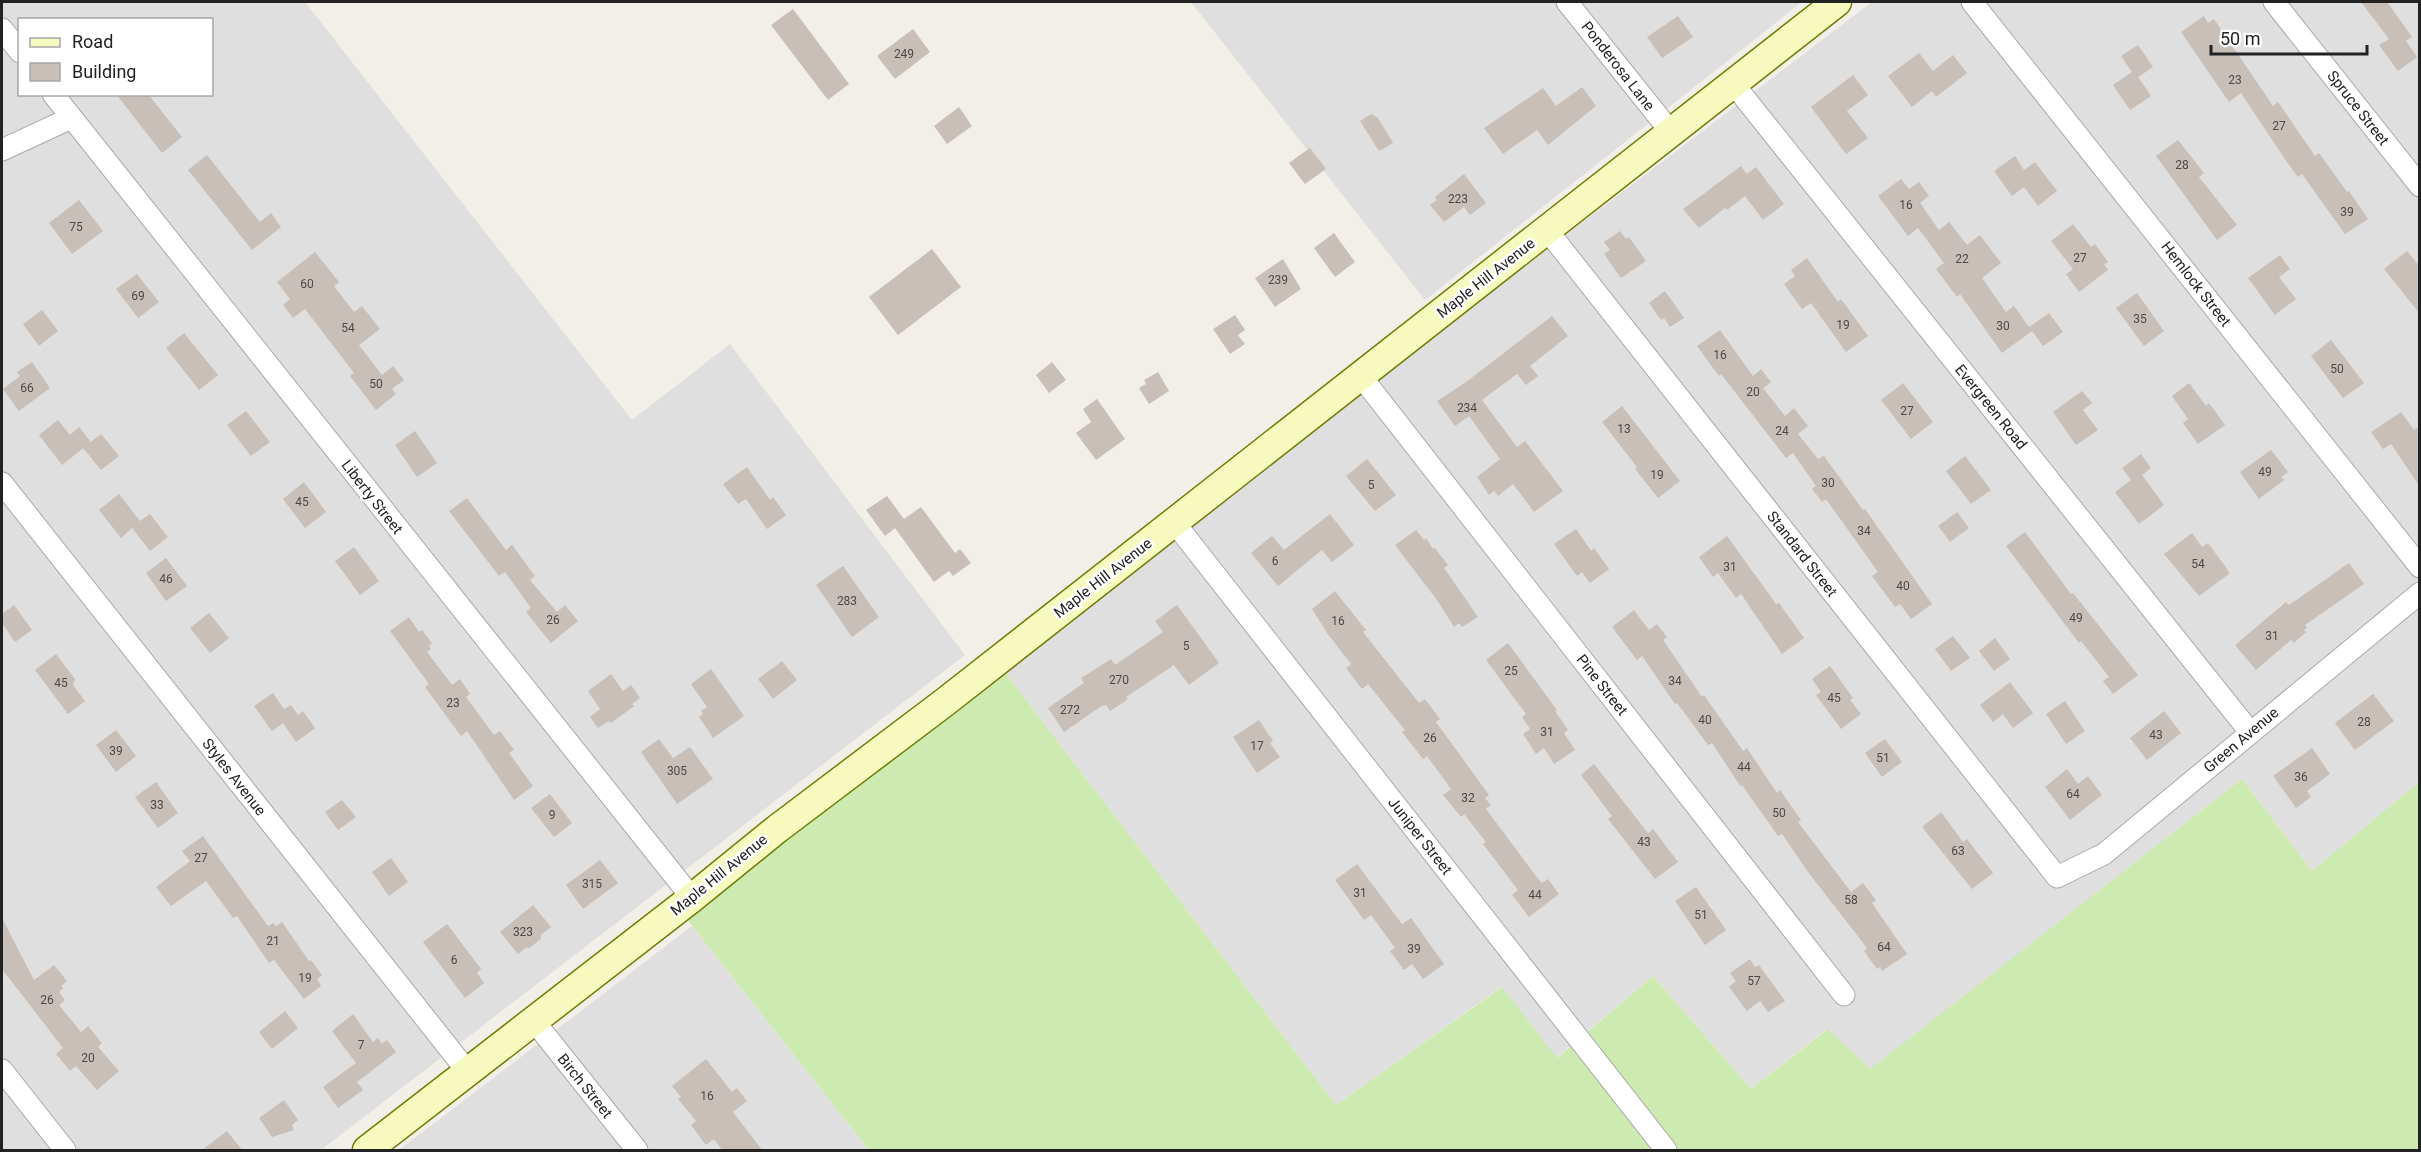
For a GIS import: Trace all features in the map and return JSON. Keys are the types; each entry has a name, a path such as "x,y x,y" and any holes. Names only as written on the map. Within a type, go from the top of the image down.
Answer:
{"street":[{"name":"Ponderosa Lane","path":"1567,2 1670,131"},
{"name":"Maple Hill Avenue","path":"367,1150 692,898 777,829 945,702 1732,82 1837,2"},
{"name":"Hemlock Street","path":"1972,2 2420,567"},
{"name":"Spruce Street","path":"2274,2 2420,186"},
{"path":"2,29 18,49"},
{"name":"Evergreen Road","path":"1732,82 2250,732"},
{"name":"Liberty Street","path":"55,96 692,898"},
{"path":"2,150 72,118"},
{"name":"Standard Street","path":"1547,230 2057,877"},
{"name":"Pine Street","path":"1360,375 1844,995"},
{"name":"Styles Avenue","path":"2,483 467,1071"},
{"name":"Juniper Street","path":"1174,522 1666,1150"},
{"name":"Green Avenue","path":"2057,877 2104,854 2420,592"},
{"name":"Birch Street","path":"534,1021 637,1150"},
{"path":"2,1070 65,1150"}],"shaded area":[{"path":"2,2 305,2 632,420 730,344 965,655 321,1150 2,1150"},
{"path":"1191,2 1802,2 1425,300"},
{"path":"1872,2 2419,2 2419,782 2312,871 2242,779 1870,1070 1827,1029 1751,1089 1653,976 1556,1058 1501,987 1336,1105 1000,666"},
{"path":"692,926 869,1150 399,1150"}],"green space":[{"path":"1000,666 1336,1105 1502,987 1557,1058 1653,976 1751,1089 1828,1029 1870,1069 2242,779 2312,871 2419,782 2419,1150 869,1150 678,908"}],"building":[{"path":"2361,2 2387,2 2412,37 2406,41 2417,57 2398,71 2379,45 2389,39"},
{"path":"793,9 849,84 828,100 771,25"},
{"path":"1678,16 1693,37 1662,58 1647,37"},
{"path":"2204,16 2208,23 2214,19 2273,106 2278,102 2315,156 2319,153 2368,219 2345,234 2302,174 2298,177 2241,93 2229,102 2181,32"},
{"path":"913,29 930,52 895,79 877,56"},
{"path":"2138,45 2153,67 2138,77 2151,96 2130,110 2113,85 2132,72 2121,56"},
{"path":"1919,53 1933,71 1953,55 1967,73 1936,97 1932,91 1912,107 1888,76"},
{"path":"1853,75 1868,95 1847,111 1868,138 1846,154 1811,107"},
{"path":"1582,87 1596,106 1548,145 1537,130 1503,154 1484,128 1543,88 1556,106"},
{"path":"118,96 150,96 182,137 162,153"},
{"path":"959,107 972,126 947,144 934,126"},
{"path":"1371,114 1378,118 1393,143 1379,151 1360,121"},
{"path":"2178,140 2204,173 2199,177 2237,225 2217,240 2156,156"},
{"path":"1310,148 1326,169 1305,184 1289,163"},
{"path":"207,155 260,222 271,213 281,227 252,250 188,170"},
{"path":"2015,156 2024,170 2035,162 2057,191 2038,206 2024,187 2012,196 1994,171"},
{"path":"1741,166 1747,174 1756,167 1784,204 1763,220 1745,196 1699,228 1683,209"},
{"path":"1464,174 1486,203 1470,215 1464,207 1444,222 1430,205 1437,200 1435,197"},
{"path":"1901,179 1909,189 1919,182 1929,196 1920,203 1939,230 1949,222 1967,245 1980,235 2001,263 1982,278 2006,312 2014,306 2029,327 2049,313 2063,332 2043,346 2032,331 2002,353 1960,294 1957,297 1936,269 1944,263 1918,228 1908,236 1878,196"},
{"path":"79,200 103,231 72,254 49,223"},
{"path":"2073,224 2091,247 2095,244 2108,262 2104,264 2108,270 2079,292 2066,274 2073,269 2051,241"},
{"path":"1620,231 1626,239 1629,237 1646,261 1621,278 1604,254 1610,250 1604,242"},
{"path":"1334,233 1355,262 1335,277 1314,248"},
{"path":"932,249 961,287 898,335 869,297"},
{"path":"2407,251 2420,267 2420,314 2384,269"},
{"path":"315,252 339,282 334,286 354,312 362,306 380,329 359,345 382,375 393,366 404,380 392,389 396,394 376,410 350,376 354,373 305,309 293,318 283,305 290,299 277,282"},
{"path":"2280,255 2290,269 2279,277 2296,299 2275,315 2248,278"},
{"path":"1807,258 1838,302 1841,299 1868,336 1846,352 1811,303 1802,309 1784,284 1795,276 1791,270"},
{"path":"1283,259 1301,289 1275,307 1255,278"},
{"path":"137,274 159,302 138,318 116,289"},
{"path":"1665,291 1684,318 1670,327 1664,318 1661,320 1649,303"},
{"path":"2137,293 2164,331 2144,346 2116,308"},
{"path":"42,310 58,331 39,346 23,324"},
{"path":"1235,315 1245,330 1238,335 1245,344 1230,354 1213,329"},
{"path":"1552,316 1568,336 1530,366 1538,376 1526,385 1517,374 1482,400 1517,447 1525,441 1563,491 1534,512 1513,484 1498,496 1494,491 1489,495 1477,477 1500,459 1469,416 1455,426 1437,401 1466,382"},
{"path":"1720,330 1753,376 1761,369 1771,382 1763,388 1785,416 1794,408 1808,426 1798,434 1818,459 1824,456 1863,510 1865,509 1932,604 1911,619 1900,604 1895,607 1872,576 1878,572 1826,499 1822,502 1812,489 1816,486 1793,453 1786,458 1697,346"},
{"path":"184,333 218,375 199,390 166,348"},
{"path":"2331,340 2364,383 2343,398 2311,356"},
{"path":"32,362 50,388 19,411 3,389 20,376 17,372"},
{"path":"1052,362 1066,380 1049,393 1036,375"},
{"path":"1158,372 1169,391 1149,404 1139,388 1146,384 1144,380"},
{"path":"1903,383 1933,422 1911,439 1881,400"},
{"path":"2189,383 2206,406 2209,403 2225,425 2198,444 2183,423 2188,419 2172,396"},
{"path":"2082,391 2092,403 2083,410 2098,430 2076,445 2053,412"},
{"path":"1097,399 1125,439 1096,460 1076,433 1091,422 1083,409"},
{"path":"1622,406 1680,481 1658,498 1602,422"},
{"path":"246,411 270,442 251,456 227,425"},
{"path":"2401,412 2414,430 2420,426 2420,487 2391,444 2383,449 2371,432"},
{"path":"58,420 70,435 79,427 91,442 62,465 39,435"},
{"path":"415,431 437,463 417,477 395,445"},
{"path":"101,434 119,456 101,470 83,448"},
{"path":"2271,450 2288,472 2281,477 2284,480 2259,499 2240,472"},
{"path":"2141,454 2151,468 2142,475 2164,505 2139,524 2115,492 2131,480 2122,468"},
{"path":"1965,456 1991,490 1971,504 1946,471"},
{"path":"1367,459 1396,495 1375,511 1346,476"},
{"path":"747,467 770,500 773,497 786,515 767,529 746,499 738,504 723,484"},
{"path":"304,482 326,512 305,528 283,499"},
{"path":"119,494 140,521 150,514 168,537 150,551 132,528 121,538 99,510"},
{"path":"887,496 904,519 921,507 955,553 960,549 971,563 953,576 949,571 934,582 895,528 885,536 866,510"},
{"path":"467,498 506,550 512,545 535,576 530,580 557,612 565,605 578,621 551,643 526,612 531,608 505,572 499,576 449,511"},
{"path":"1957,512 1969,528 1950,542 1938,526"},
{"path":"1330,514 1354,545 1332,562 1322,550 1278,586 1251,553 1272,536 1284,550"},
{"path":"1576,529 1591,551 1594,548 1609,569 1590,583 1582,572 1577,576 1554,544"},
{"path":"1416,530 1424,540 1426,538 1448,565 1444,568 1478,617 1462,627 1459,623 1454,627 1437,600 1395,545"},
{"path":"2025,532 2071,594 2073,593 2138,675 2113,694 2103,681 2109,677 2081,641 2079,643 2006,546"},
{"path":"2192,533 2202,547 2208,543 2230,573 2199,596 2164,554"},
{"path":"1727,536 1776,604 1779,603 1804,638 1782,654 1741,594 1736,598 1718,573 1713,577 1699,557"},
{"path":"354,547 379,581 360,595 335,561"},
{"path":"166,558 187,586 166,601 146,573"},
{"path":"2349,563 2364,584 2305,625 2306,632 2294,643 2291,640 2256,670 2235,645 2286,602 2289,605"},
{"path":"843,566 879,617 852,637 816,585"},
{"path":"1335,591 1366,630 1363,632 1419,703 1425,699 1440,719 1436,722 1489,795 1485,798 1491,805 1486,809 1542,883 1548,879 1559,894 1529,917 1512,895 1518,890 1483,844 1486,842 1464,814 1461,817 1443,795 1451,789 1427,756 1423,759 1402,732 1405,730 1368,684 1362,689 1346,668 1351,664 1312,609"},
{"path":"14,605 32,630 15,642 2,623 2,614"},
{"path":"1177,605 1219,663 1189,685 1174,665 1126,697 1128,699 1110,711 1106,705 1100,707 1064,732 1048,708 1084,683 1081,678 1111,659 1115,665 1163,632 1155,621"},
{"path":"1634,610 1649,630 1657,624 1667,637 1663,640 1702,697 1704,695 1743,751 1747,748 1777,793 1780,790 1801,820 1798,822 1851,892 1863,883 1876,900 1872,903 1907,954 1882,971 1880,967 1877,969 1864,951 1867,948 1808,872 1782,834 1778,836 1742,785 1741,787 1712,743 1708,745 1677,703 1675,704 1642,656 1637,660 1612,627"},
{"path":"209,613 229,638 210,653 190,628"},
{"path":"409,617 419,632 422,630 432,643 429,646 431,649 427,652 452,685 460,679 470,694 466,697 494,735 500,731 514,750 509,753 533,786 514,800 467,731 461,736 425,687 429,684 390,631"},
{"path":"1953,636 1970,658 1951,671 1935,649"},
{"path":"1995,638 2010,659 1994,671 1979,651"},
{"path":"1508,643 1557,710 1555,711 1568,730 1564,733 1575,750 1554,764 1544,748 1536,754 1523,734 1530,729 1522,717 1526,714 1486,660"},
{"path":"56,654 75,679 73,685 85,701 68,714 35,670"},
{"path":"782,661 797,680 773,699 758,679"},
{"path":"1830,666 1853,698 1850,700 1861,714 1841,729 1816,695 1821,692 1812,679"},
{"path":"711,669 744,716 713,738 699,717 703,714 701,711 707,707 691,684"},
{"path":"611,674 623,691 631,685 640,698 632,704 634,706 611,723 609,721 598,728 590,717 600,709 588,691"},
{"path":"2010,682 2033,713 2013,728 2003,714 1993,722 1980,705"},
{"path":"273,693 284,709 291,705 298,715 303,711 315,728 296,742 283,723 272,731 254,706"},
{"path":"2373,694 2394,721 2355,750 2335,723"},
{"path":"2065,701 2085,731 2066,744 2046,714"},
{"path":"2164,711 2181,733 2147,760 2130,738"},
{"path":"1259,720 1273,741 1270,743 1280,757 1257,773 1233,737"},
{"path":"116,730 136,756 116,772 96,745"},
{"path":"659,739 673,758 690,747 713,779 677,804 641,752"},
{"path":"1885,739 1902,762 1882,777 1865,753"},
{"path":"2312,748 2330,774 2307,791 2311,797 2296,808 2273,776"},
{"path":"1594,764 1648,833 1653,829 1678,862 1655,879 1608,819 1612,816 1581,775"},
{"path":"2067,769 2078,784 2088,776 2102,795 2070,820 2045,787"},
{"path":"156,782 178,813 158,828 135,797"},
{"path":"550,794 572,823 554,837 531,808"},
{"path":"342,800 356,817 338,830 325,812"},
{"path":"1941,812 1963,842 1967,839 1993,873 1972,889 1922,827"},
{"path":"203,836 268,926 273,923 276,926 282,922 309,961 311,960 322,975 317,979 321,986 304,999 274,960 269,963 237,916 233,918 206,881 171,906 156,887 190,861 182,851"},
{"path":"391,858 408,882 389,896 372,872"},
{"path":"600,860 618,883 583,909 566,885"},
{"path":"1357,864 1402,924 1411,918 1444,964 1423,979 1412,964 1404,970 1390,951 1395,948 1371,915 1364,920 1335,880"},
{"path":"1696,887 1726,930 1705,945 1675,901"},
{"path":"533,905 551,927 541,935 541,939 518,954 500,932"},
{"path":"2,918 34,980 54,965 67,981 61,986 63,988 59,992 65,1000 59,1005 81,1032 88,1026 102,1043 98,1047 119,1071 97,1090 76,1066 70,1071 56,1054 63,1048 2,969"},
{"path":"447,924 481,969 477,973 484,983 465,998 423,942"},
{"path":"1750,959 1755,967 1759,965 1785,1001 1768,1012 1760,1001 1747,1011 1729,987 1736,981 1730,973"},
{"path":"285,1011 298,1028 272,1049 259,1032"},
{"path":"353,1014 373,1042 378,1038 382,1044 387,1040 396,1052 357,1082 363,1090 338,1108 323,1087 356,1063 332,1031"},
{"path":"706,1059 732,1092 737,1088 747,1101 733,1112 762,1150 722,1150 714,1139 706,1145 691,1125 696,1121 678,1099 681,1097 672,1086"},
{"path":"284,1100 298,1120 292,1125 294,1130 272,1137 259,1118"},
{"path":"227,1131 242,1150 202,1150"}]}
